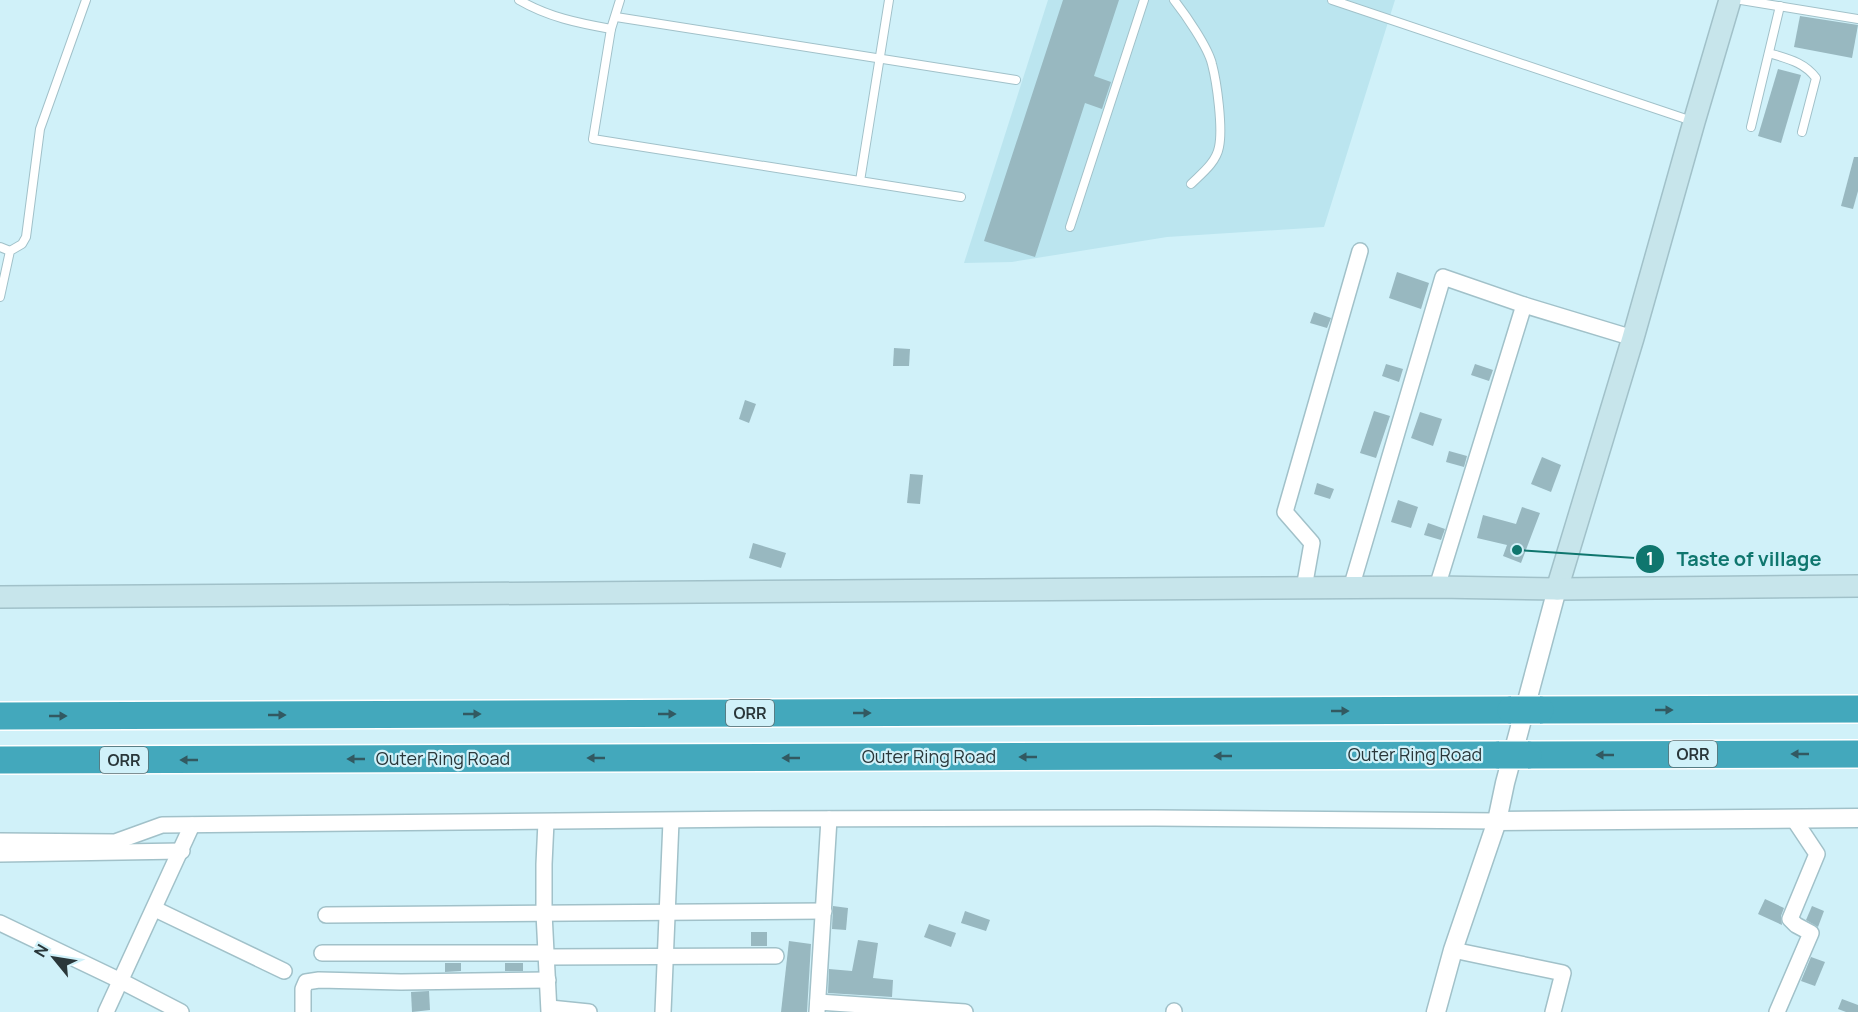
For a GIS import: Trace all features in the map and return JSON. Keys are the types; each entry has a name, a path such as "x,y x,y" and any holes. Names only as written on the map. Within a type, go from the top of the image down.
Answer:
{"highway":[{"name":"ORR","path":"0,716 1858,709"},
{"name":"Outer Ring Road","path":"0,760 1858,754"}],"main road":[{"path":"1557,589 1633,338 1730,0"},
{"path":"0,597 1858,586"}],"street":[{"path":"1304,588 1312,543 1286,512 1360,251"},
{"path":"1351,588 1443,277 1524,305 1633,338"},
{"path":"1437,587 1524,305"},
{"path":"1436,1012 1497,821 1557,589"},
{"path":"0,841 115,842 159,826 192,825 829,819 1155,818 1497,821 1858,818"},
{"path":"1777,1012 1811,933 1796,926 1790,919 1817,854 1793,818"},
{"path":"829,819 818,1007 965,1012"},
{"path":"663,1012 671,821"},
{"path":"546,822 544,913 550,1010 589,1012"},
{"path":"106,1012 192,825"},
{"path":"154,852 159,826"},
{"path":"0,854 182,851"},
{"path":"155,909 284,970"},
{"path":"326,915 824,912"},
{"path":"0,923 181,1012"},
{"path":"1454,950 1563,973 1553,1012"},
{"path":"322,952 665,957 776,956"},
{"path":"303,1012 303,989 306,982 319,980 401,982 548,980"}],"lane":[{"path":"0,297 10,252 22,244 26,237 40,129 86,0"},
{"path":"519,0 538,11 569,22 611,29"},
{"path":"620,0 611,29 593,139 961,196"},
{"path":"860,181 889,0"},
{"path":"1070,227 1144,0"},
{"path":"1174,0 1212,62 1219,115 1219,148 1209,166 1191,184"},
{"path":"1332,0 1694,122"},
{"path":"1741,0 1858,19"},
{"path":"1751,127 1780,6"},
{"path":"616,17 1016,80"},
{"path":"1769,53 1796,61 1808,68 1816,78 1802,132"},
{"path":"0,247 10,252"}],"shaded area":[{"path":"1048,0 1395,0 1324,227 1167,237 1012,262 964,263"}],"building":[{"path":"1063,0 1119,0 1094,76 1111,82 1102,109 1085,103 1035,257 984,241"},
{"path":"1800,16 1858,25 1852,58 1794,47"},
{"path":"1778,69 1801,75 1781,143 1758,136"},
{"path":"1854,157 1858,157 1858,191 1853,209 1841,206"},
{"path":"1397,272 1429,283 1421,309 1389,298"},
{"path":"1314,312 1331,318 1327,328 1310,323"},
{"path":"894,348 910,349 909,366 893,366"},
{"path":"1386,364 1403,369 1399,382 1382,376"},
{"path":"1475,364 1493,370 1489,381 1471,375"},
{"path":"745,400 756,404 749,423 739,419"},
{"path":"1374,411 1390,416 1376,458 1360,453"},
{"path":"1420,412 1442,419 1433,446 1411,438"},
{"path":"1449,451 1467,456 1464,467 1446,462"},
{"path":"1542,457 1561,465 1551,492 1531,484"},
{"path":"910,474 923,475 920,504 907,503"},
{"path":"1317,483 1334,489 1330,499 1314,494"},
{"path":"1398,500 1418,507 1411,528 1391,522"},
{"path":"1522,507 1540,513 1521,563 1503,556 1507,545 1477,538 1483,515 1516,524"},
{"path":"1428,523 1445,529 1441,540 1424,535"},
{"path":"753,543 786,553 781,568 749,558"},
{"path":"1765,899 1784,908 1781,916 1782,925 1758,914"},
{"path":"833,906 848,908 846,930 832,929"},
{"path":"1812,906 1824,911 1818,927 1806,920"},
{"path":"965,911 990,920 986,931 961,923"},
{"path":"929,924 956,933 951,947 924,937"},
{"path":"751,932 767,932 767,946 751,946"},
{"path":"858,940 878,943 873,978 893,980 892,997 828,993 829,969 852,971"},
{"path":"789,941 811,944 807,1012 781,1012"},
{"path":"1811,957 1825,962 1815,986 1801,981"},
{"path":"445,963 461,963 461,971 445,972"},
{"path":"505,963 523,963 523,971 505,971"},
{"path":"429,991 430,1010 412,1012 411,992"},
{"path":"1842,999 1858,1005 1858,1012 1838,1009"}],"place":[{"name":"Taste of village","path":"1517,550"}]}
